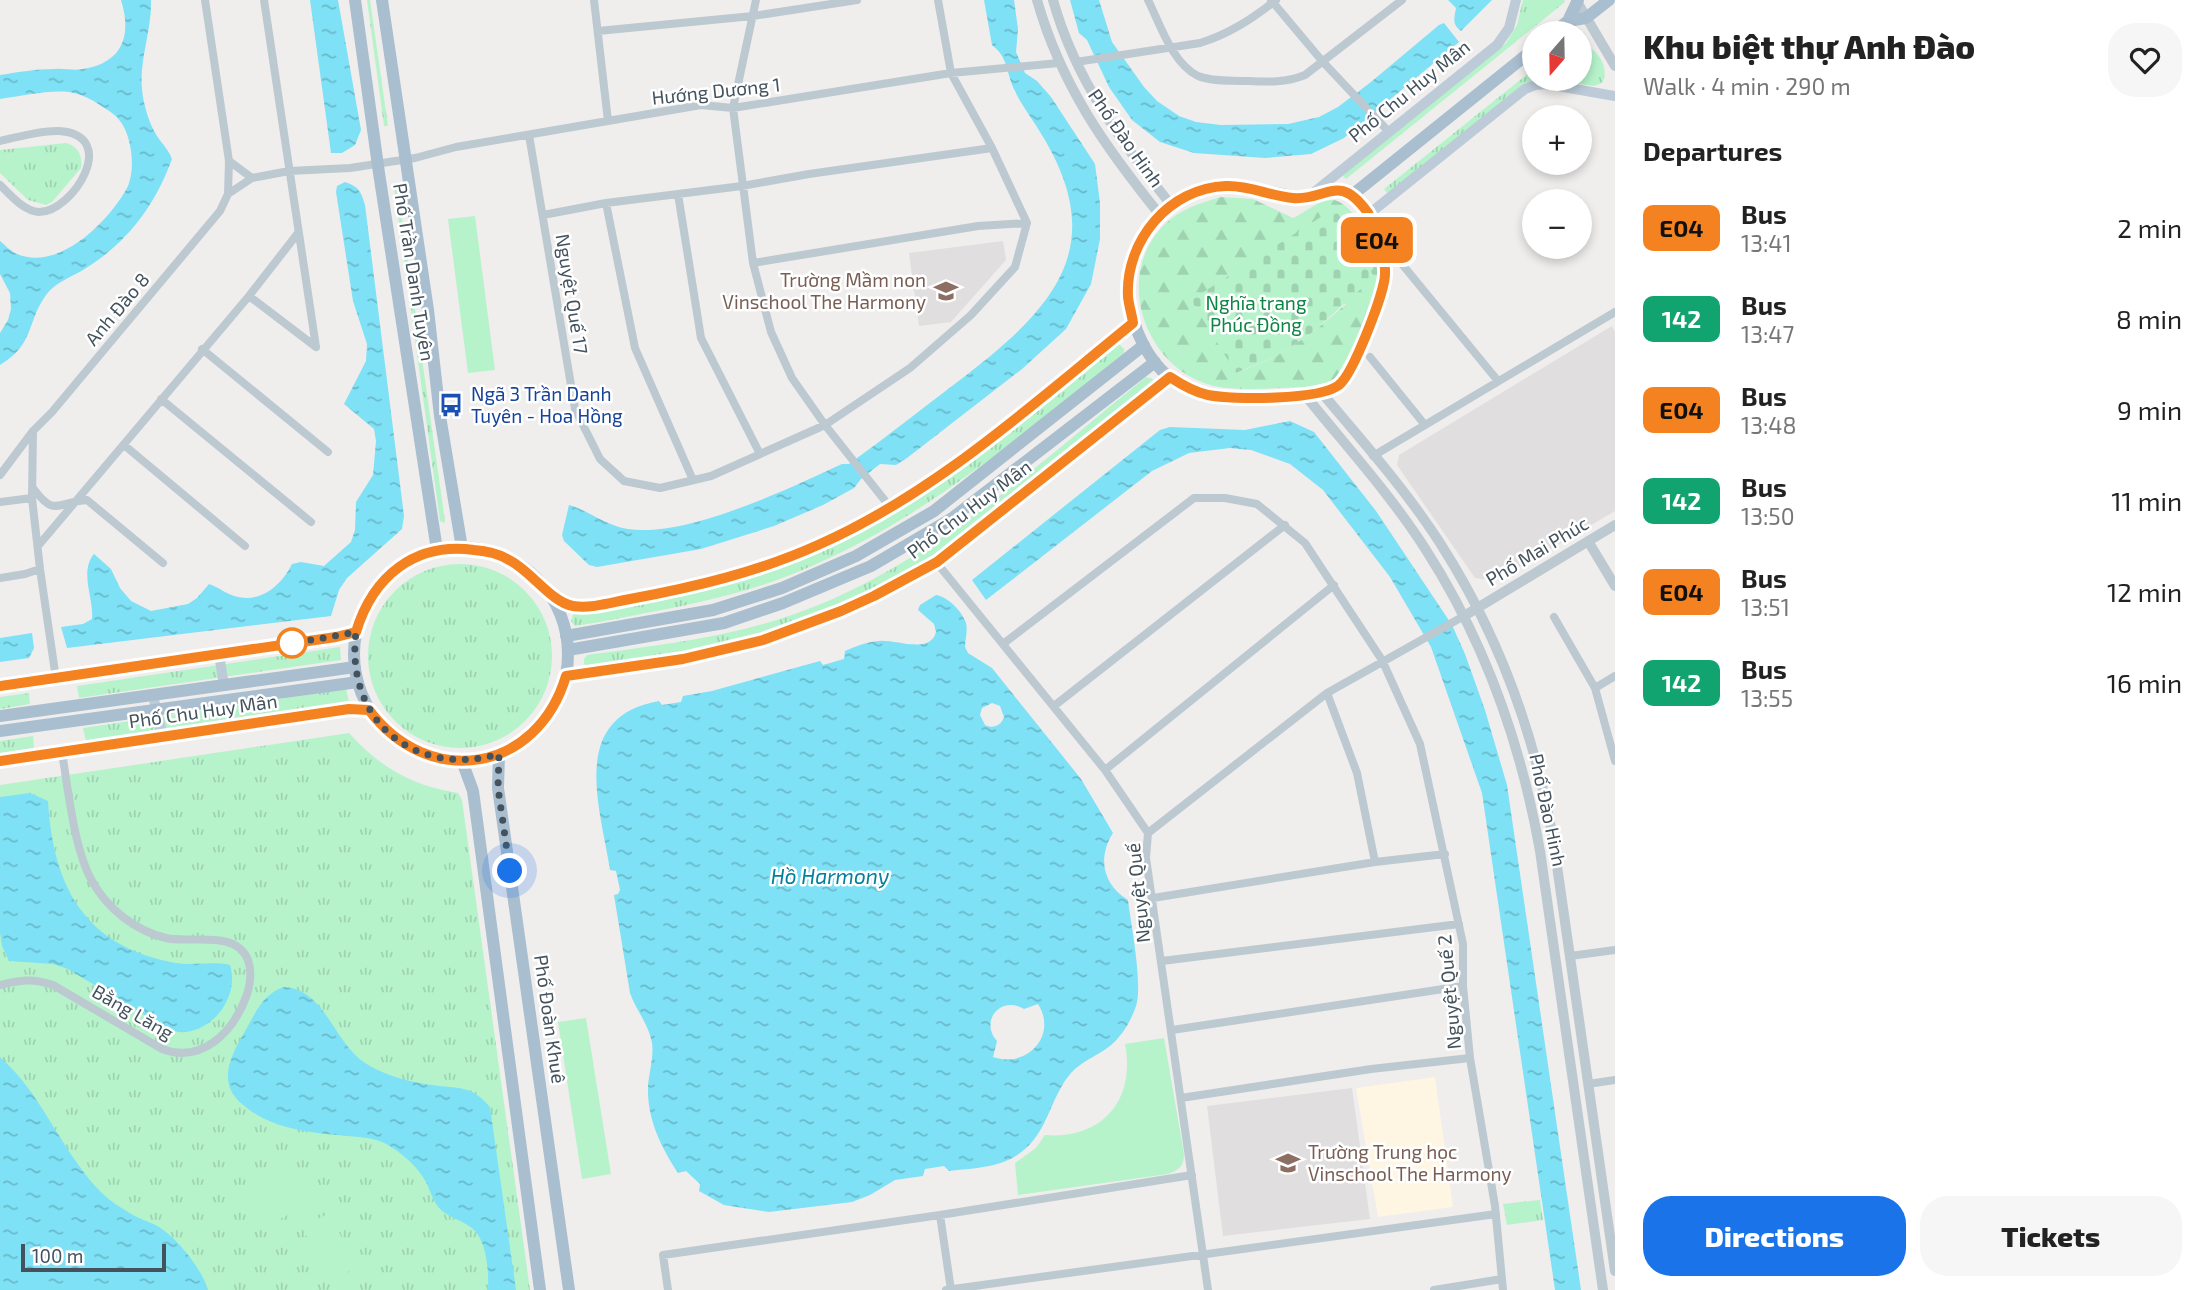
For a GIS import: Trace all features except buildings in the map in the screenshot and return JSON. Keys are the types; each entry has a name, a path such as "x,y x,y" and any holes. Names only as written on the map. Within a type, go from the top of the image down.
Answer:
{"main road":[{"name":"Phố Trần Danh Tuyên","path":"355,0 437,550"},
{"name":"Phố Trần Danh Tuyên","path":"382,0 428,310 440,416 462,548"},
{"name":"Phố Chu Huy Mân","path":"1307,198 1497,45 1509,28 1516,0"},
{"path":"1568,21 1577,0"},
{"path":"1568,21 1586,18 1609,0"},
{"path":"1351,196 1522,58"},
{"path":"1369,214 1525,89 1546,84 1615,96"},
{"path":"1227,186 1245,187 1288,197 1307,198 1336,189 1351,196 1369,214 1385,270 1383,288 1352,367 1339,385 1322,393 1305,395 1224,397 1195,391 1170,377 1155,362 1133,323 1128,297 1133,263 1145,233 1171,205 1193,192 1227,186"},
{"path":"548,592 572,606 589,606 684,589 761,568 820,544 890,507 936,478 1012,422 1133,323"},
{"name":"Phố Chu Huy Mân","path":"566,636 713,610 782,588 856,556 933,511 1143,345"},
{"name":"Phố Chu Huy Mân","path":"568,650 724,623 783,603 871,566 951,519 1155,362"},
{"name":"Phố Chu Huy Mân","path":"566,676 683,659 763,640 841,611 937,562 1170,377"},
{"path":"462,548 490,552 507,558 536,578 557,607 568,650 566,676 553,709 542,724 523,741 499,754 462,761 426,755 409,748 387,731 369,710 358,682 354,649 356,632 369,600 385,579 405,563 437,550 462,548"},
{"path":"0,686 356,632"},
{"path":"219,654 224,686"},
{"name":"Phố Chu Huy Mân","path":"0,716 355,667"},
{"name":"Phố Chu Huy Mân","path":"0,731 358,682"},
{"path":"153,696 163,736"},
{"name":"Phố Chu Huy Mân","path":"0,761 349,709 369,710"},
{"name":"Phố Đoàn Khuê","path":"499,754 498,788 569,1290"},
{"path":"462,761 473,791 540,1290"}],"street":[{"path":"205,0 229,161 228,194"},
{"path":"248,296 316,347 264,0"},
{"path":"594,0 608,121"},
{"path":"756,0 733,108 753,263 771,332 779,355 792,378 825,425 890,507"},
{"path":"598,31 752,16 857,0"},
{"path":"753,263 978,226 1027,223 992,148 951,74 938,0"},
{"name":"Phố Đào Hinh","path":"1037,0 1059,63 1081,107 1121,166 1160,215"},
{"name":"Phố Đào Hinh","path":"1053,0 1076,62 1095,101 1171,205"},
{"path":"1149,0 1171,48 1187,68 1198,76 1273,82 1291,81 1305,75 1402,0"},
{"path":"1577,0 1615,66"},
{"path":"1076,62 1171,48 1219,37 1238,28 1273,1 1323,62 1389,132"},
{"path":"1046,28 1060,23"},
{"name":"Hướng Dương 1","path":"252,178 289,171 350,168 406,159 456,147 701,105 733,108 951,74 1059,63"},
{"path":"1081,107 1095,101"},
{"path":"0,141 59,131 79,136 87,144 91,155 77,186 53,209 38,212 21,205 0,185"},
{"name":"Nguyệt Quế 17","path":"529,135 575,409 600,459 624,481 660,488 711,476 825,425 909,368 971,315 1014,267 1027,223"},
{"path":"543,215 606,202 742,186 992,148"},
{"path":"228,194 252,178 229,161"},
{"name":"Anh Đào 8","path":"0,475 33,431 52,412 220,211 228,194"},
{"path":"678,194 701,338 760,454"},
{"path":"606,202 635,348 693,480"},
{"path":"38,546 298,233"},
{"path":"1397,258 1498,381"},
{"path":"1373,456 1615,312"},
{"path":"202,349 328,452"},
{"path":"1370,357 1425,425"},
{"name":"Phố Đào Hinh","path":"1322,393 1436,537 1477,607 1511,681 1533,747 1551,823 1615,1271"},
{"name":"Phố Đào Hinh","path":"1305,395 1414,532 1484,657 1517,745 1534,818 1603,1290"},
{"path":"161,399 311,522"},
{"path":"33,431 32,498 57,679"},
{"path":"124,445 245,546"},
{"path":"32,488 44,503 54,506 87,500 163,563"},
{"path":"0,502 32,498"},
{"name":"Nguyệt Quế 2","path":"1003,644 1194,498 1225,498 1257,505 1305,543 1382,660 1420,744 1463,944 1463,986 1470,1058 1496,1214 1503,1290"},
{"path":"1054,706 1284,525"},
{"name":"Phố Mai Phúc","path":"1460,618 1615,525"},
{"path":"1588,541 1615,586"},
{"name":"Nguyệt Quế","path":"937,562 1105,770 1148,833 1146,858 1208,1290"},
{"path":"0,578 40,569"},
{"path":"1105,770 1334,585"},
{"path":"1554,617 1595,688 1615,761"},
{"path":"1148,833 1327,693 1460,618"},
{"path":"1595,688 1615,676"},
{"path":"1327,693 1357,773 1375,862"},
{"name":"Bằng Lăng","path":"0,985 24,979 53,985 162,1049 176,1054 202,1048 227,1032 248,992 248,959 236,947 222,941 167,939 147,932 106,902 91,880 81,852 62,752"},
{"path":"1153,898 1375,862 1445,854"},
{"path":"1162,961 1459,924"},
{"path":"1570,956 1615,950"},
{"path":"1172,1030 1463,986"},
{"path":"1181,1098 1371,1069 1470,1058"},
{"path":"1588,1084 1615,1080"},
{"path":"668,1290 663,1255 1192,1175"},
{"path":"946,1290 1014,1285 1203,1254 1496,1214"},
{"path":"940,1215 951,1290"},
{"path":"1434,1290 1502,1279"}],"shaded area":[{"name":"Trường Mầm non Vinschool The Harmony","path":"1003,241 1006,260 951,322 919,326 909,253"},
{"path":"1612,326 1615,332 1615,511 1496,581 1475,578 1397,465 1399,455"},
{"path":"1435,1077 1453,1207 1378,1217 1356,1088"},
{"name":"Trường Trung học Vinschool The Harmony","path":"1352,1088 1370,1219 1223,1236 1207,1106"}],"green space":[{"path":"367,0 370,0 388,126 384,126"},
{"path":"1523,0 1564,0 1565,2 1541,21 1522,21 1522,37 1346,179 1342,175 1506,43 1517,25"},
{"path":"1592,50 1600,58 1605,71 1602,83 1594,86"},
{"path":"1522,78 1522,85 1388,194 1384,189"},
{"path":"66,143 79,152 81,168 52,202 46,205 28,200 0,173 0,150"},
{"path":"394,187 398,189 444,523 440,521"},
{"path":"1221,197 1253,199 1293,218 1317,204 1332,200 1340,202 1357,218 1375,254 1379,274 1346,366 1334,380 1315,387 1251,389 1214,386 1190,376 1169,361 1154,341 1144,318 1139,294 1140,269 1149,246 1164,225 1177,215 1191,207","holes":["1191,300 1346,304 1313,332 1277,356 1237,373"]},
{"name":"Nghĩa trang Phúc Đồng","path":"1335,208 1374,277 1313,332 1277,356 1236,373 1191,300"},
{"path":"475,216 495,370 468,373 448,219"},
{"path":"1119,344 1124,353 1004,449 921,507 832,557 763,585 717,598 575,626 571,621 574,613 629,606 757,576 862,529 906,503 991,444 1113,346"},
{"path":"1146,377 1153,379 1153,387 993,514 933,558 839,607 761,636 679,653 588,666 584,664 587,655 708,637 780,619 832,599 881,575 974,515"},
{"path":"460,564 478,565 495,571 511,579 525,591 537,605 545,621 551,638 551,674 545,691 537,707 525,721 511,733 495,741 478,747 460,748 442,747 425,741 409,733 395,721 383,707 375,691 369,674 368,656 369,638 375,621 383,605 395,591 409,579 425,571 442,565"},
{"path":"340,647 341,660 79,698 77,686"},
{"path":"346,689 349,702 86,741 83,728"},
{"path":"29,693 30,704 0,709 0,697"},
{"path":"349,733 361,746 398,774 441,790 458,793 462,800 530,1290 0,1290 0,785"},
{"path":"33,736 34,748 0,753 0,741"},
{"path":"586,1018 611,1174 582,1179 558,1022"},
{"path":"1164,1038 1184,1154 1180,1167 1168,1174 1018,1195 1015,1163 1036,1148 1045,1135 1083,1131 1098,1123 1120,1099 1127,1064 1125,1044"},
{"path":"292,1155 314,1203 267,1225 244,1177"},
{"path":"1540,1200 1543,1220 1507,1225 1503,1204"},
{"path":"330,1213 356,1268 329,1281 302,1227"}],"water":[{"path":"121,0 151,0 142,67 143,95 151,126 172,159 157,192 138,221 101,258 50,290 40,305 25,341 0,365 0,333 11,309 10,293 0,274 0,241 14,253 33,258 66,250 95,228 119,201 130,181 132,163 130,144 124,127 108,110 69,92 0,99 0,75 41,70 80,70 107,61 116,54 124,36"},
{"path":"310,0 338,0 361,130 355,145 342,153 331,153"},
{"path":"984,0 1014,0 1018,29 1016,52 1025,73 1037,81 1051,97 1095,164 1100,203 1100,239 1091,284 1066,329 1022,369 907,458 896,465 880,464 854,488 823,505 774,526 701,549 597,567 589,565 564,541 562,535 569,505 612,525 652,530 707,519 766,498 842,464 849,464 992,354 1023,326 1047,298 1064,268 1072,236 1070,201 1056,162 1012,85 1001,55 992,45"},
{"path":"1070,0 1099,0 1112,42 1157,101 1179,116 1196,122 1221,125 1288,124 1319,117 1338,107 1371,82 1439,25 1444,23 1459,42 1344,138 1311,154 1265,158 1194,153 1160,142 1132,120 1109,87 1087,40 1079,33"},
{"path":"1448,0 1492,0 1461,31 1454,21 1456,8"},
{"path":"345,182 359,190 365,205 404,516 402,529 347,578 339,590 331,616 67,648 61,627 83,624 92,619 87,577 94,554 111,569 120,588 131,601 151,611 188,604 209,584 234,596 244,598 261,595 276,586 292,564 301,562 324,566 351,542 355,530 356,502 373,475 376,441 374,429 344,404 366,361 367,344 353,301 336,192 337,186"},
{"path":"1290,421 1314,432 1376,511 1452,625 1485,710 1507,785 1581,1290 1555,1290 1482,793 1431,647 1390,577 1323,490 1290,464 1251,450 1230,448 1189,453 1152,471 986,600 972,580 1160,430 1170,427 1245,430"},
{"name":"Hồ Harmony","path":"936,595 958,609 966,623 965,647 968,653 992,668 1081,779 1113,833 1105,852 1105,870 1113,887 1128,900 1137,969 1136,1006 1126,1028 1114,1042 1071,1073 1037,1136 1020,1153 1004,1162 949,1171 944,1166 925,1169 923,1176 895,1180 852,1202 769,1212 724,1205 699,1191 700,1184 686,1171 678,1173 661,1143 650,1110 648,1087 652,1043 630,993 614,895 620,890 616,871 610,870 597,793 601,745 612,725 630,710 659,701 662,705 681,702 683,696 712,691 820,661 823,665 844,659 845,651 870,642 927,643 936,632 934,624 918,610 920,605","holes":["992,703 1000,706 1004,717 999,725 991,727 985,725 980,715 982,708","1038,1004 1044,1027 1042,1038 1036,1047 1017,1058 993,1057 997,1041 990,1026 995,1012 1008,1005 1024,1009"]},
{"path":"32,633 34,648 29,658 0,662 0,638"},
{"path":"30,793 48,801 57,860 67,886 80,908 97,927 118,943 145,955 176,963 230,965 231,987 223,1008 216,1017 197,1029 186,1032 169,1030 68,969 53,964 9,961 2,946 0,932 0,797"},
{"path":"284,987 298,990 310,997 354,1054 365,1063 406,1080 470,1091 490,1107 516,1290 488,1290 486,1258 478,1234 441,1210 419,1171 394,1149 370,1138 286,1127 252,1112 234,1096 228,1070 234,1051 260,1006 270,994"},
{"path":"0,1057 39,1103 71,1154 96,1187 122,1208 166,1232 195,1264 208,1290 0,1290"}],"bus line":[{"name":"E04","path":"0,686 356,632 369,600 391,573 421,555 437,550 455,548 490,552 507,558 536,578 548,592 572,606 589,606 684,589 761,568 820,544 890,507 936,478 1012,422 1133,323 1128,297 1133,263 1145,233 1157,217 1174,202 1193,192 1227,186 1302,198 1336,189 1351,196 1369,214 1384,260 1385,279 1352,367 1344,380 1331,390 1305,395 1224,397 1195,391 1170,377 937,562 841,611 763,640 683,659 566,676 553,709 542,724 530,736 499,754 462,761 426,755 409,748 394,737 369,710 349,709 0,761"}],"place":[{"name":"Trường Mầm non Vinschool The Harmony","path":"946,291"},
{"name":"Ngã 3 Trần Danh Tuyên - Hoa Hồng","path":"451,405"},
{"name":"Trường Trung học Vinschool The Harmony","path":"1288,1163"}],"route":[{"path":"292,643 289,644 356,632 355,667 360,689 369,710 394,737 409,748 444,760 481,759 499,754 498,788 510,871"}]}
